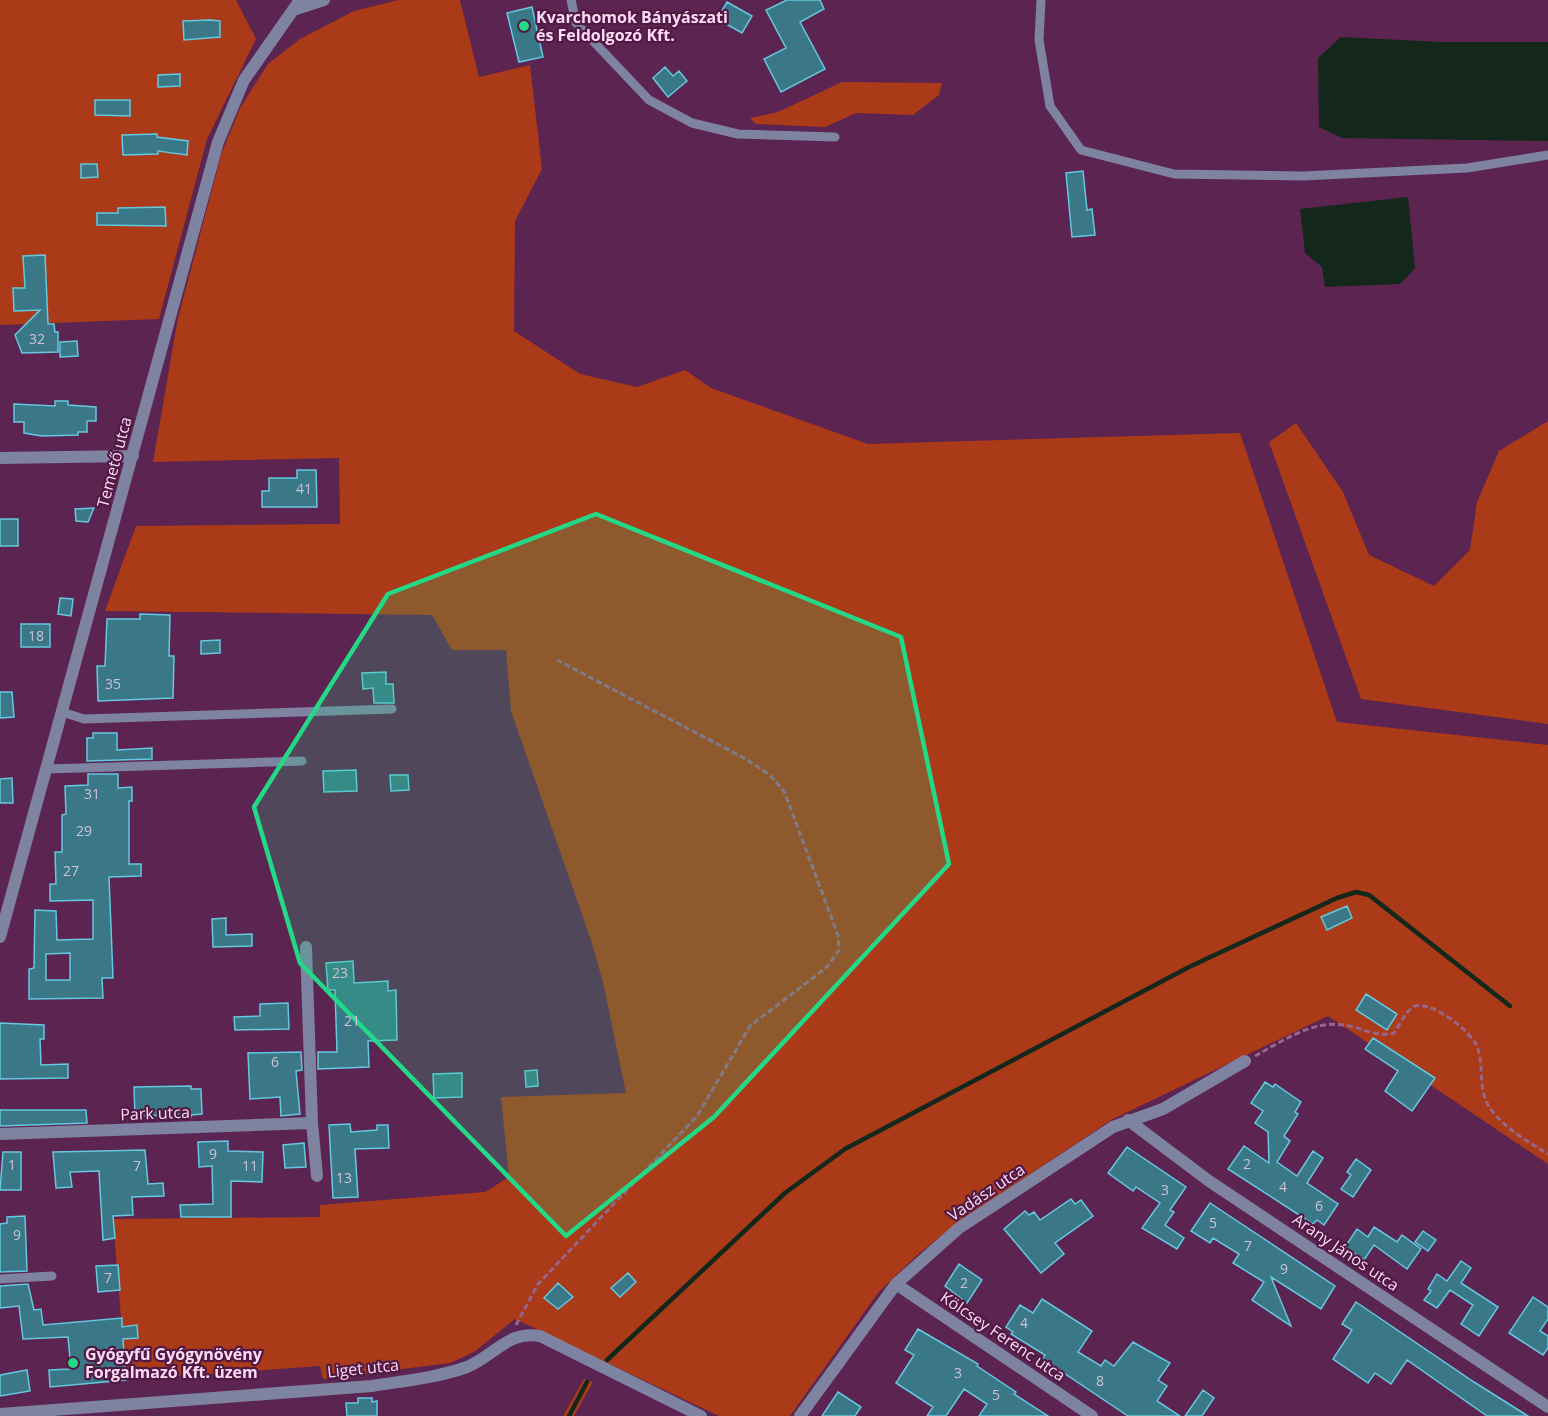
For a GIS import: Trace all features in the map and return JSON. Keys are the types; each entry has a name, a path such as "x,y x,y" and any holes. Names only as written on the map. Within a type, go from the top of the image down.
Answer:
{"street":[{"path":"297,5 324,0"},
{"name":"Temető utca","path":"0,937 225,121 252,67 297,5"},
{"path":"0,458 133,456"},
{"path":"306,948 312,1123 317,1176"},
{"name":"Vadász utca","path":"800,1416 896,1284 959,1228 1113,1127 1163,1109 1245,1061"},
{"name":"Arany János utca","path":"1128,1120 1209,1181 1548,1407"},
{"name":"Park utca","path":"0,1134 312,1123"},
{"name":"Kölcsey Ferenc utca","path":"896,1284 1092,1416"},
{"name":"Liget utca","path":"0,1414 372,1386 418,1379 468,1366 507,1340 521,1335 540,1336 701,1416"}],"lane":[{"path":"571,0 576,23 649,100 692,123 738,134 835,137"},
{"path":"1041,0 1039,40 1050,106 1081,150 1174,174 1303,176 1467,168 1548,155"},
{"path":"62,712 84,719 392,709"},
{"path":"47,769 302,761"},
{"path":"0,1279 52,1276"}],"path":[{"path":"507,1340 538,1284 697,1116 750,1026 827,967 839,950 838,935 784,791 770,775 746,759 557,660"},
{"path":"1245,1061 1294,1035 1324,1025 1341,1024 1383,1036 1394,1033 1411,1008 1420,1005 1431,1007 1471,1034 1479,1050 1480,1074 1488,1106 1507,1127 1548,1154"}],"highlighted area":[{"path":"596,514 901,637 949,864 714,1117 566,1236 300,963 254,807 388,594"}],"shaded area":[{"path":"0,0 236,0 256,39 207,139 159,319 0,325"},
{"path":"398,0 460,0 479,77 530,65 542,169 515,221 514,331 580,374 637,387 685,370 711,388 868,444 1240,433 1337,722 1548,745 1548,1164 1328,1016 1113,1119 958,1222 915,1257 878,1293 790,1416 719,1416 515,1319 474,1352 450,1363 323,1379 320,1366 126,1380 113,1219 320,1217 320,1205 485,1192 509,1177 501,1097 626,1093 603,982 591,940 511,711 506,650 452,650 432,615 105,611 136,526 340,524 339,458 153,462 178,318 222,152 240,108 268,64 300,39 354,11"},
{"path":"1341,37 1442,42 1548,42 1548,141 1342,138 1319,127 1318,58"},
{"path":"842,82 942,83 939,95 913,115 856,113 825,127 756,124 750,118 778,112"},
{"path":"1408,197 1415,268 1400,284 1325,287 1322,267 1305,253 1300,209"},
{"path":"1548,421 1548,724 1361,699 1269,442 1296,423 1343,492 1369,555 1434,586 1470,550 1477,502 1499,451"},
{"path":"584,1379 593,1382 574,1416 563,1416"}],"building":[{"path":"787,0 820,0 824,9 800,22 825,69 781,92 764,59 786,48 766,10"},
{"path":"727,2 752,16 742,33 717,19"},
{"path":"532,7 543,57 519,62 507,13"},
{"path":"183,21 220,21 220,37 184,40"},
{"path":"665,67 673,76 679,71 687,81 668,97 653,78"},
{"path":"180,74 180,86 158,87 158,75"},
{"path":"95,100 130,100 130,116 95,115"},
{"path":"157,134 157,137 188,141 187,155 158,151 158,154 123,155 122,135"},
{"path":"81,164 97,164 98,177 81,178"},
{"path":"1083,171 1087,210 1092,209 1095,235 1072,237 1066,173"},
{"path":"165,207 166,226 97,225 97,213 118,213 118,208"},
{"path":"45,255 48,324 54,324 55,332 58,332 58,352 22,353 15,335 40,310 14,311 13,288 25,288 23,256"},
{"path":"77,341 78,356 60,357 60,342"},
{"path":"55,401 68,401 68,405 96,407 96,421 87,421 87,432 78,432 78,435 42,436 24,433 24,422 14,422 14,404 55,406"},
{"path":"297,470 316,470 317,507 262,507 262,491 269,491 269,478 297,478"},
{"path":"94,508 88,522 76,521 75,509"},
{"path":"0,519 18,519 18,546 0,546"},
{"path":"60,598 73,599 71,616 58,614"},
{"path":"140,614 170,615 169,656 174,656 173,698 98,701 97,666 105,666 107,619 140,619"},
{"path":"21,624 50,624 50,647 21,647"},
{"path":"220,640 220,653 201,654 201,641"},
{"path":"386,672 386,684 393,684 394,703 374,703 373,688 363,689 362,673"},
{"path":"0,692 12,692 14,717 0,718"},
{"path":"93,733 117,733 117,750 152,748 152,759 87,761 87,738 93,738"},
{"path":"356,770 357,791 324,792 323,771"},
{"path":"88,774 118,774 118,788 132,787 132,801 129,801 129,864 141,864 141,876 109,877 113,978 102,978 103,998 29,999 29,969 34,968 35,910 56,911 57,940 93,939 93,900 50,901 50,884 56,884 55,852 62,852 62,815 66,814 65,786 88,785","holes":["70,953 70,980 46,980 46,954"]},
{"path":"390,775 408,775 409,790 391,791"},
{"path":"12,778 13,803 0,803 0,779"},
{"path":"1347,906 1352,918 1327,930 1321,917"},
{"path":"226,918 226,935 252,934 252,946 213,947 212,919"},
{"path":"353,961 354,983 388,981 388,991 396,990 397,1040 368,1041 369,1067 318,1069 318,1052 337,1052 335,990 328,990 326,963"},
{"path":"1366,994 1397,1014 1387,1030 1356,1010"},
{"path":"288,1003 289,1029 235,1030 234,1017 260,1016 260,1004"},
{"path":"0,1023 44,1025 44,1039 40,1039 41,1065 68,1064 68,1078 0,1079"},
{"path":"1373,1038 1435,1078 1412,1111 1385,1091 1398,1071 1365,1049"},
{"path":"301,1052 302,1070 296,1071 300,1114 281,1116 280,1097 250,1099 248,1053"},
{"path":"537,1070 538,1086 526,1087 525,1071"},
{"path":"462,1073 462,1097 434,1098 433,1074"},
{"path":"1265,1082 1273,1087 1275,1084 1301,1102 1295,1112 1298,1114 1284,1136 1290,1141 1277,1162 1297,1176 1313,1151 1323,1158 1307,1183 1338,1204 1324,1225 1317,1220 1313,1224 1228,1169 1244,1146 1269,1163 1268,1132 1255,1123 1263,1111 1251,1103"},
{"path":"191,1086 191,1089 201,1089 202,1114 179,1118 179,1115 135,1116 134,1087"},
{"path":"0,1110 86,1110 87,1123 0,1126"},
{"path":"350,1124 351,1132 377,1130 377,1125 388,1125 389,1148 355,1149 358,1197 333,1198 329,1125"},
{"path":"228,1141 228,1151 263,1152 262,1182 231,1181 231,1217 181,1217 180,1205 213,1204 212,1166 199,1167 198,1142"},
{"path":"304,1143 306,1167 285,1168 283,1145"},
{"path":"1127,1147 1186,1187 1170,1210 1174,1212 1165,1225 1184,1238 1177,1249 1142,1228 1160,1203 1136,1187 1133,1191 1108,1173"},
{"path":"145,1150 148,1184 163,1183 164,1196 132,1197 133,1215 113,1216 115,1238 103,1240 99,1171 70,1172 72,1187 56,1188 53,1152"},
{"path":"3,1152 21,1152 21,1190 0,1190"},
{"path":"1356,1159 1371,1170 1353,1197 1341,1189 1351,1175 1347,1172"},
{"path":"1071,1199 1075,1204 1081,1200 1093,1216 1055,1243 1064,1254 1041,1273 1004,1229 1025,1211 1029,1215 1034,1212 1040,1220"},
{"path":"1210,1203 1335,1286 1321,1309 1271,1277 1291,1326 1252,1300 1264,1282 1233,1263 1239,1254 1213,1238 1210,1243 1191,1231"},
{"path":"25,1216 27,1271 0,1272 0,1224 7,1223 7,1217"},
{"path":"1374,1227 1397,1242 1402,1235 1421,1249 1407,1269 1374,1245 1364,1260 1345,1247 1357,1229 1368,1237"},
{"path":"1423,1231 1436,1240 1428,1251 1415,1242"},
{"path":"1461,1261 1471,1268 1461,1283 1498,1307 1479,1336 1461,1324 1473,1305 1450,1290 1437,1308 1424,1300 1431,1291 1428,1289 1437,1274 1447,1281"},
{"path":"959,1264 982,1280 967,1303 945,1286"},
{"path":"118,1265 120,1290 98,1292 96,1266"},
{"path":"628,1273 636,1282 620,1297 611,1288"},
{"path":"558,1283 573,1297 558,1309 544,1298"},
{"path":"28,1284 34,1310 41,1309 43,1325 122,1318 122,1327 137,1325 138,1338 123,1339 126,1380 50,1387 49,1370 71,1369 68,1337 23,1339 19,1306 0,1308 0,1286"},
{"path":"1533,1297 1548,1307 1548,1319 1540,1331 1548,1336 1548,1348 1543,1355 1509,1333"},
{"path":"1042,1299 1092,1331 1078,1352 1101,1366 1105,1360 1114,1366 1133,1342 1170,1363 1158,1380 1167,1386 1157,1401 1180,1416 1128,1416 1043,1359 1045,1355 1011,1334 1013,1332 1006,1327 1020,1305 1033,1313"},
{"path":"1356,1302 1528,1416 1487,1416 1407,1360 1391,1384 1375,1373 1368,1383 1333,1359 1352,1330 1342,1324"},
{"path":"918,1329 978,1364 977,1366 1016,1392 1014,1394 1048,1416 979,1416 987,1404 964,1389 946,1416 927,1416 933,1407 896,1383 914,1355 905,1350"},
{"path":"27,1370 30,1391 0,1396 0,1375"},
{"path":"1203,1390 1214,1398 1202,1416 1185,1416"},
{"path":"838,1392 861,1407 855,1416 822,1416"},
{"path":"358,1398 372,1398 372,1402 377,1401 377,1416 347,1416 346,1403 358,1403"}],"waterway":[{"path":"607,1360 785,1193 845,1149 1189,967 1337,898 1356,892 1369,895 1510,1006"},
{"path":"569,1416 587,1382"}],"place":[{"name":"Kvarchomok Bányászati és Feldolgozó Kft.","path":"524,26"},
{"name":"Gyógyfű Gyógynövény Forgalmazó Kft. üzem","path":"73,1363"}]}
